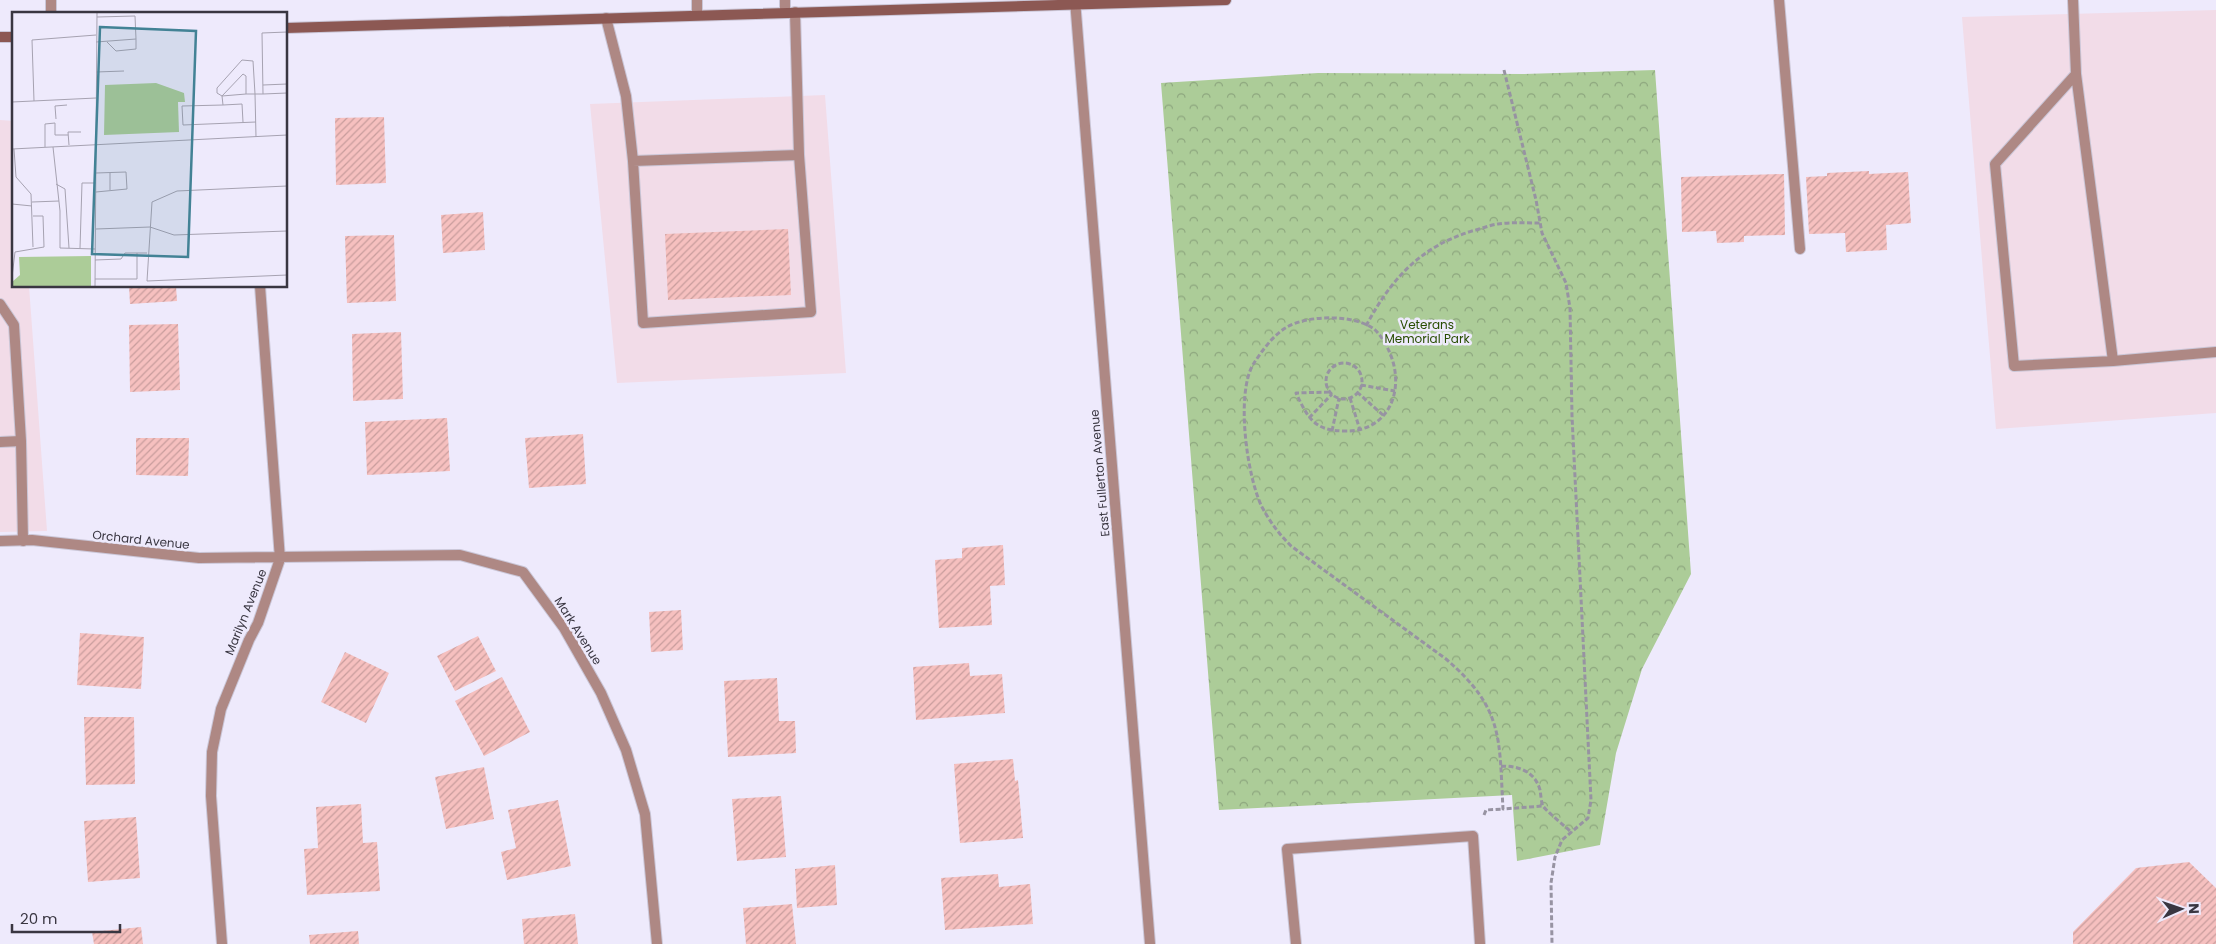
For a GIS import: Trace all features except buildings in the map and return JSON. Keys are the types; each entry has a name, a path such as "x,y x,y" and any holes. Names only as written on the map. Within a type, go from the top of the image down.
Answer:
{"main road":[{"path":"288,28 790,13 932,4 1226,0"}],"street":[{"path":"697,0 697,15"},
{"path":"606,18 626,96 633,162 643,323 811,312 790,13 785,0"},
{"path":"1779,0 1800,250"},
{"path":"2073,0 2076,74 2113,361"},
{"name":"East Fullerton Avenue","path":"1075,3 1150,944"},
{"path":"2076,74 1995,164 2014,366 2113,361 2216,352"},
{"path":"633,162 799,155"},
{"name":"Marilyn Avenue","path":"222,944 211,796 212,752 220,710 258,623 280,559 260,288"},
{"path":"0,304 14,325 22,441 23,541"},
{"path":"0,442 22,441"},
{"name":"Orchard Avenue","path":"0,542 23,541 198,558 280,559"},
{"name":"Mark Avenue","path":"280,559 460,556 523,572 564,628 600,693 626,750 645,814 657,944"},
{"path":"1296,944 1288,849 1472,836 1480,944"}],"path":[{"path":"1504,70 1542,232 1566,283 1570,308 1572,416 1591,800 1588,818 1562,840 1555,857 1551,883 1552,944"},
{"path":"1366,326 1379,301 1399,276 1426,251 1454,237 1497,224 1541,223"},
{"path":"1331,393 1296,393 1309,418 1316,425 1332,431 1360,430 1366,429 1384,416 1392,402 1397,382 1394,363 1380,336 1374,329 1354,321 1331,318 1306,320 1286,328 1263,350 1250,368 1245,389 1244,422 1248,464 1261,505 1275,530 1291,546 1446,659 1466,676 1481,694 1491,713 1498,734 1503,809 1543,806"},
{"path":"1340,364 1351,365 1360,373 1361,385 1357,392 1350,398 1339,398 1331,393 1326,387 1327,375 1334,366 1340,364"},
{"path":"1361,385 1395,391"},
{"path":"1357,392 1384,416"},
{"path":"1309,418 1331,393"},
{"path":"1332,431 1339,398"},
{"path":"1350,398 1360,430"},
{"path":"1501,766 1513,766 1525,770 1534,778 1540,788 1543,806 1572,833"}],"shaded area":[{"path":"2216,10 2216,413 1996,429 1962,17"},
{"path":"825,95 846,373 617,383 590,104"},
{"path":"0,120 12,121 12,288 29,288 47,531 0,532"}],"green space":[{"name":"Veterans Memorial Park","path":"1655,70 1691,574 1642,669 1616,753 1600,845 1517,861 1512,795 1219,810 1161,83 1318,73 1522,74"}]}
